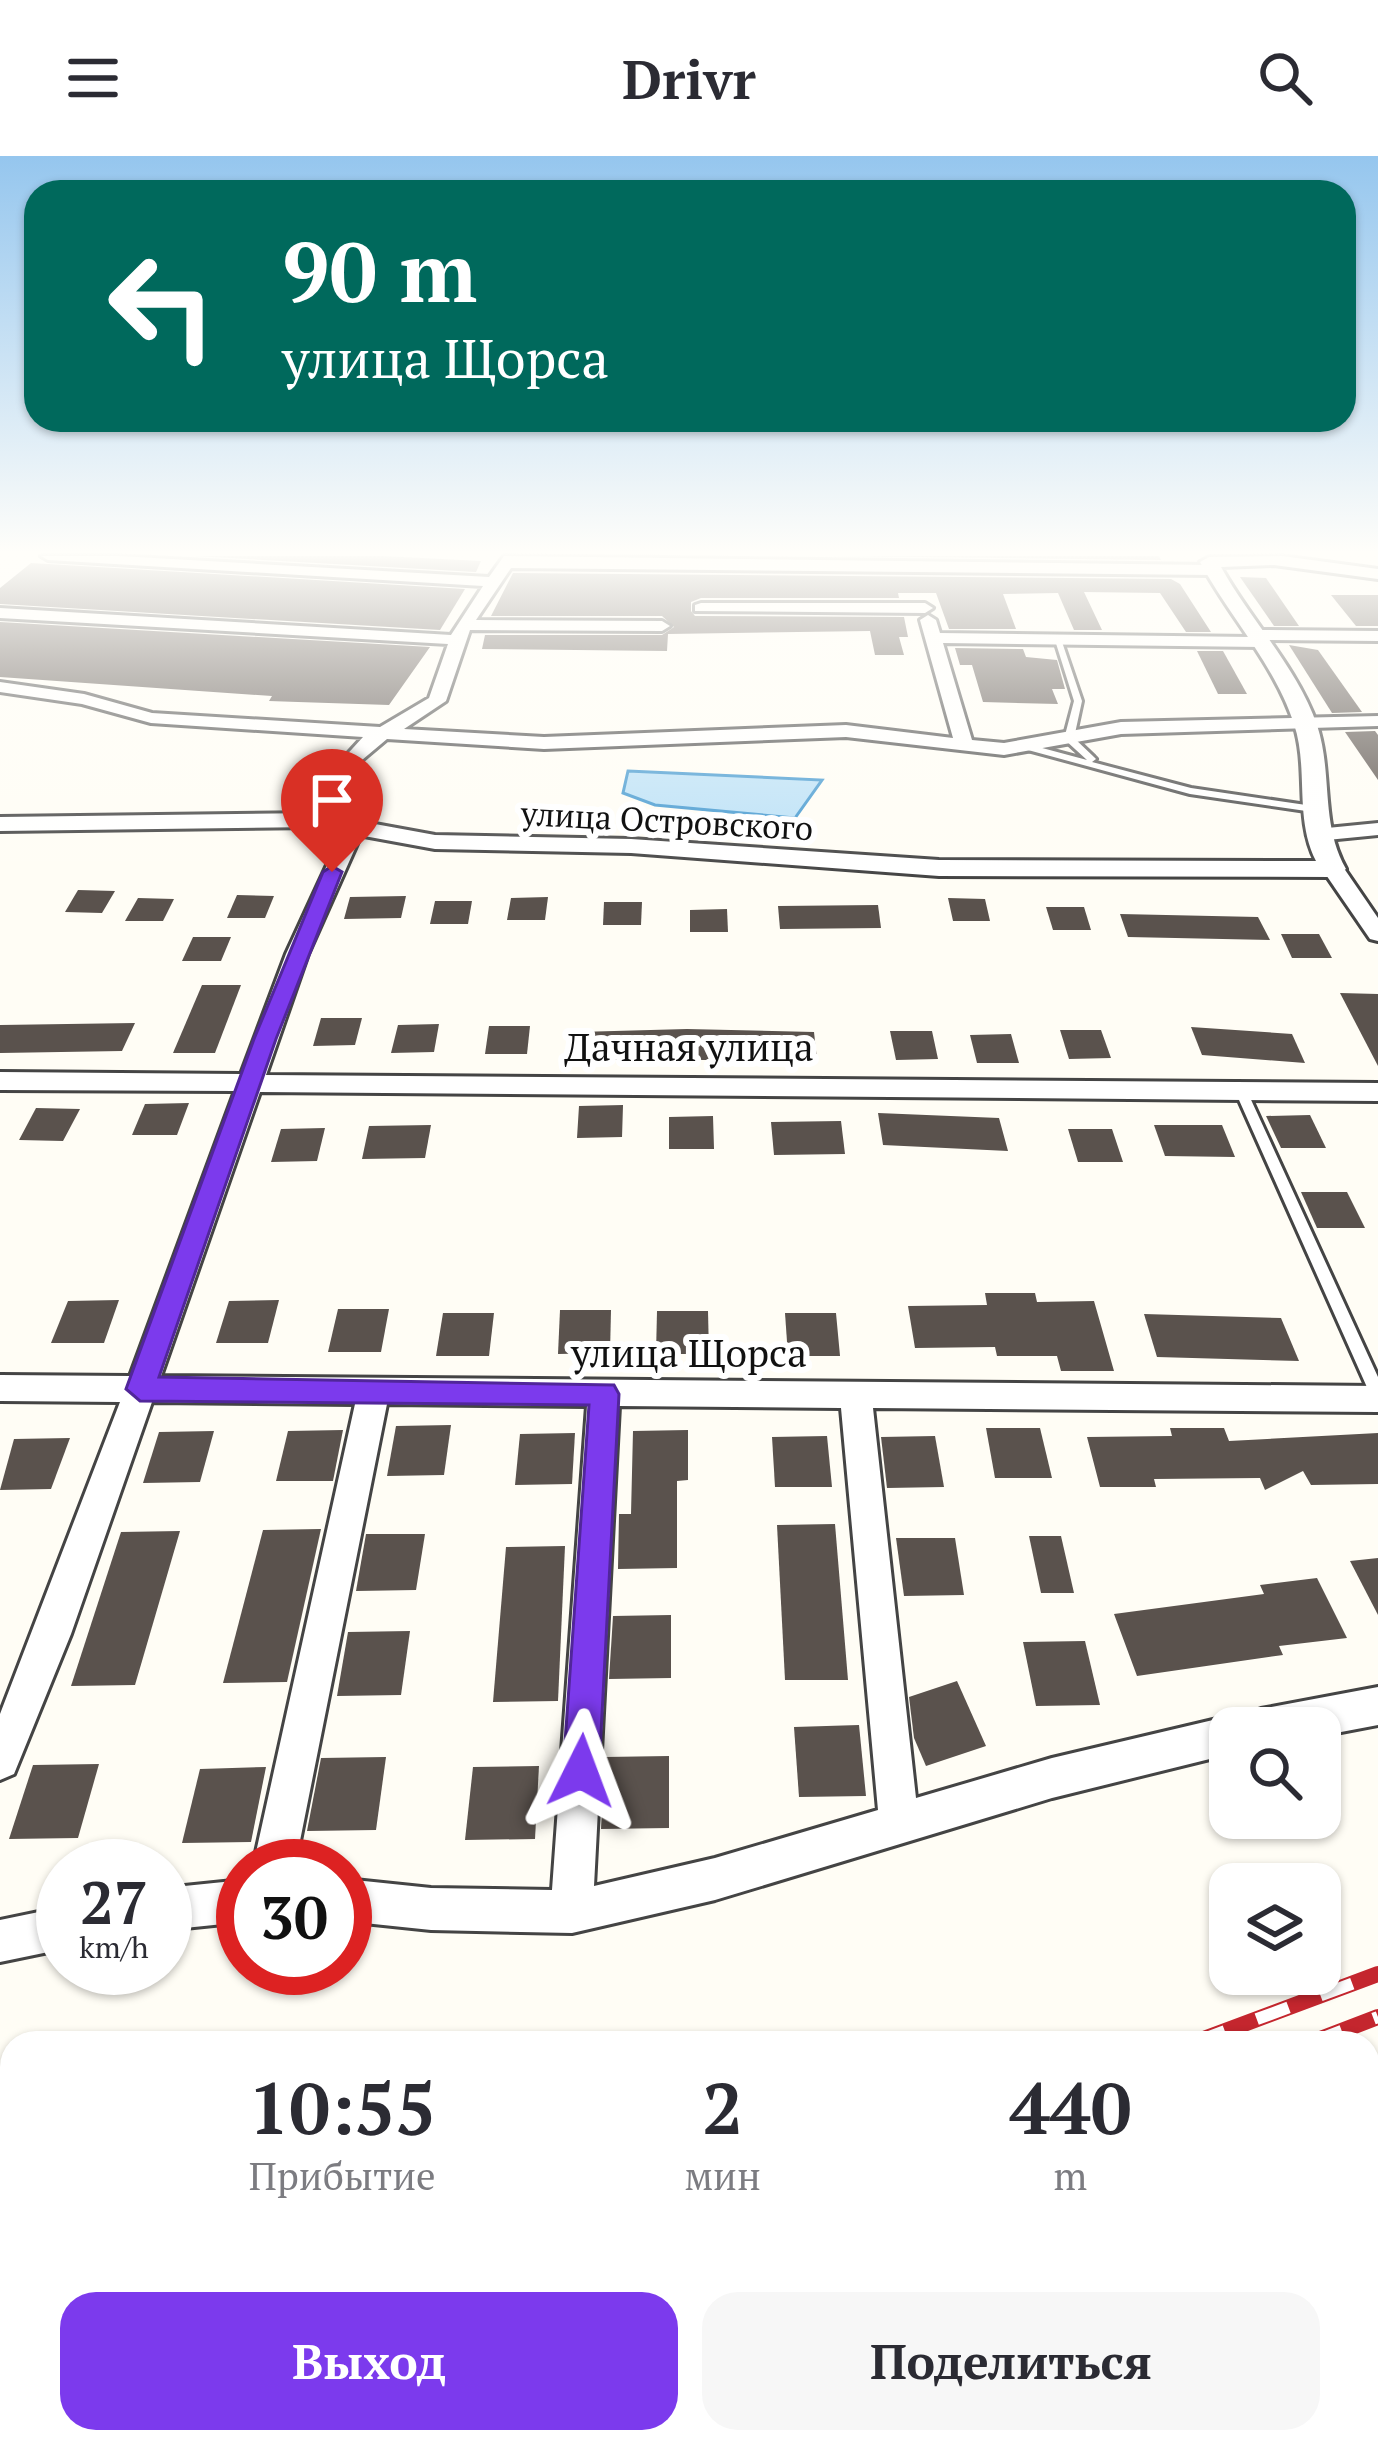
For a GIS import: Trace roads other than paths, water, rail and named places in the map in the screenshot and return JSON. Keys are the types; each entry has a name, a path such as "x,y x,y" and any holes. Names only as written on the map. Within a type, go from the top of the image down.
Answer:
{"street":[{"path":"0,1760 53,1634 249,1082 311,919 355,826 352,760 362,746 437,700 450,663"},
{"path":"939,663 964,747"},
{"path":"1273,663 1304,720 1316,836 1378,934"},
{"path":"0,687 84,699 152,718 544,743 845,731 964,747 1030,748 1100,730 1304,720 1378,722"},
{"name":"улица Островского","path":"0,824 267,819 355,826 448,843 631,846 939,868 1333,869"},
{"path":"1316,836 1372,832"},
{"name":"Дачная улица","path":"0,1081 1378,1092"},
{"name":"улица Щорса","path":"0,1388 1378,1397"},
{"path":"280,1839 374,1391"},
{"path":"572,1912 604,1394"},
{"path":"856,1395 899,1824"},
{"path":"1341,1713 1378,1706"},
{"path":"372,1902 505,1913 572,1912 715,1880 1052,1778 1209,1740"},
{"path":"0,1941 36,1934"}],"lane":[{"path":"1065,663 1078,701 1069,739 1103,766"},
{"path":"1030,748 1190,791 1313,809"},
{"path":"1241,1091 1378,1397"}],"water":[{"path":"628,771 822,780 795,818 655,805 623,793"}],"railway":[{"path":"1225,2031 1378,1974"},
{"path":"1341,2031 1378,2017"}]}
